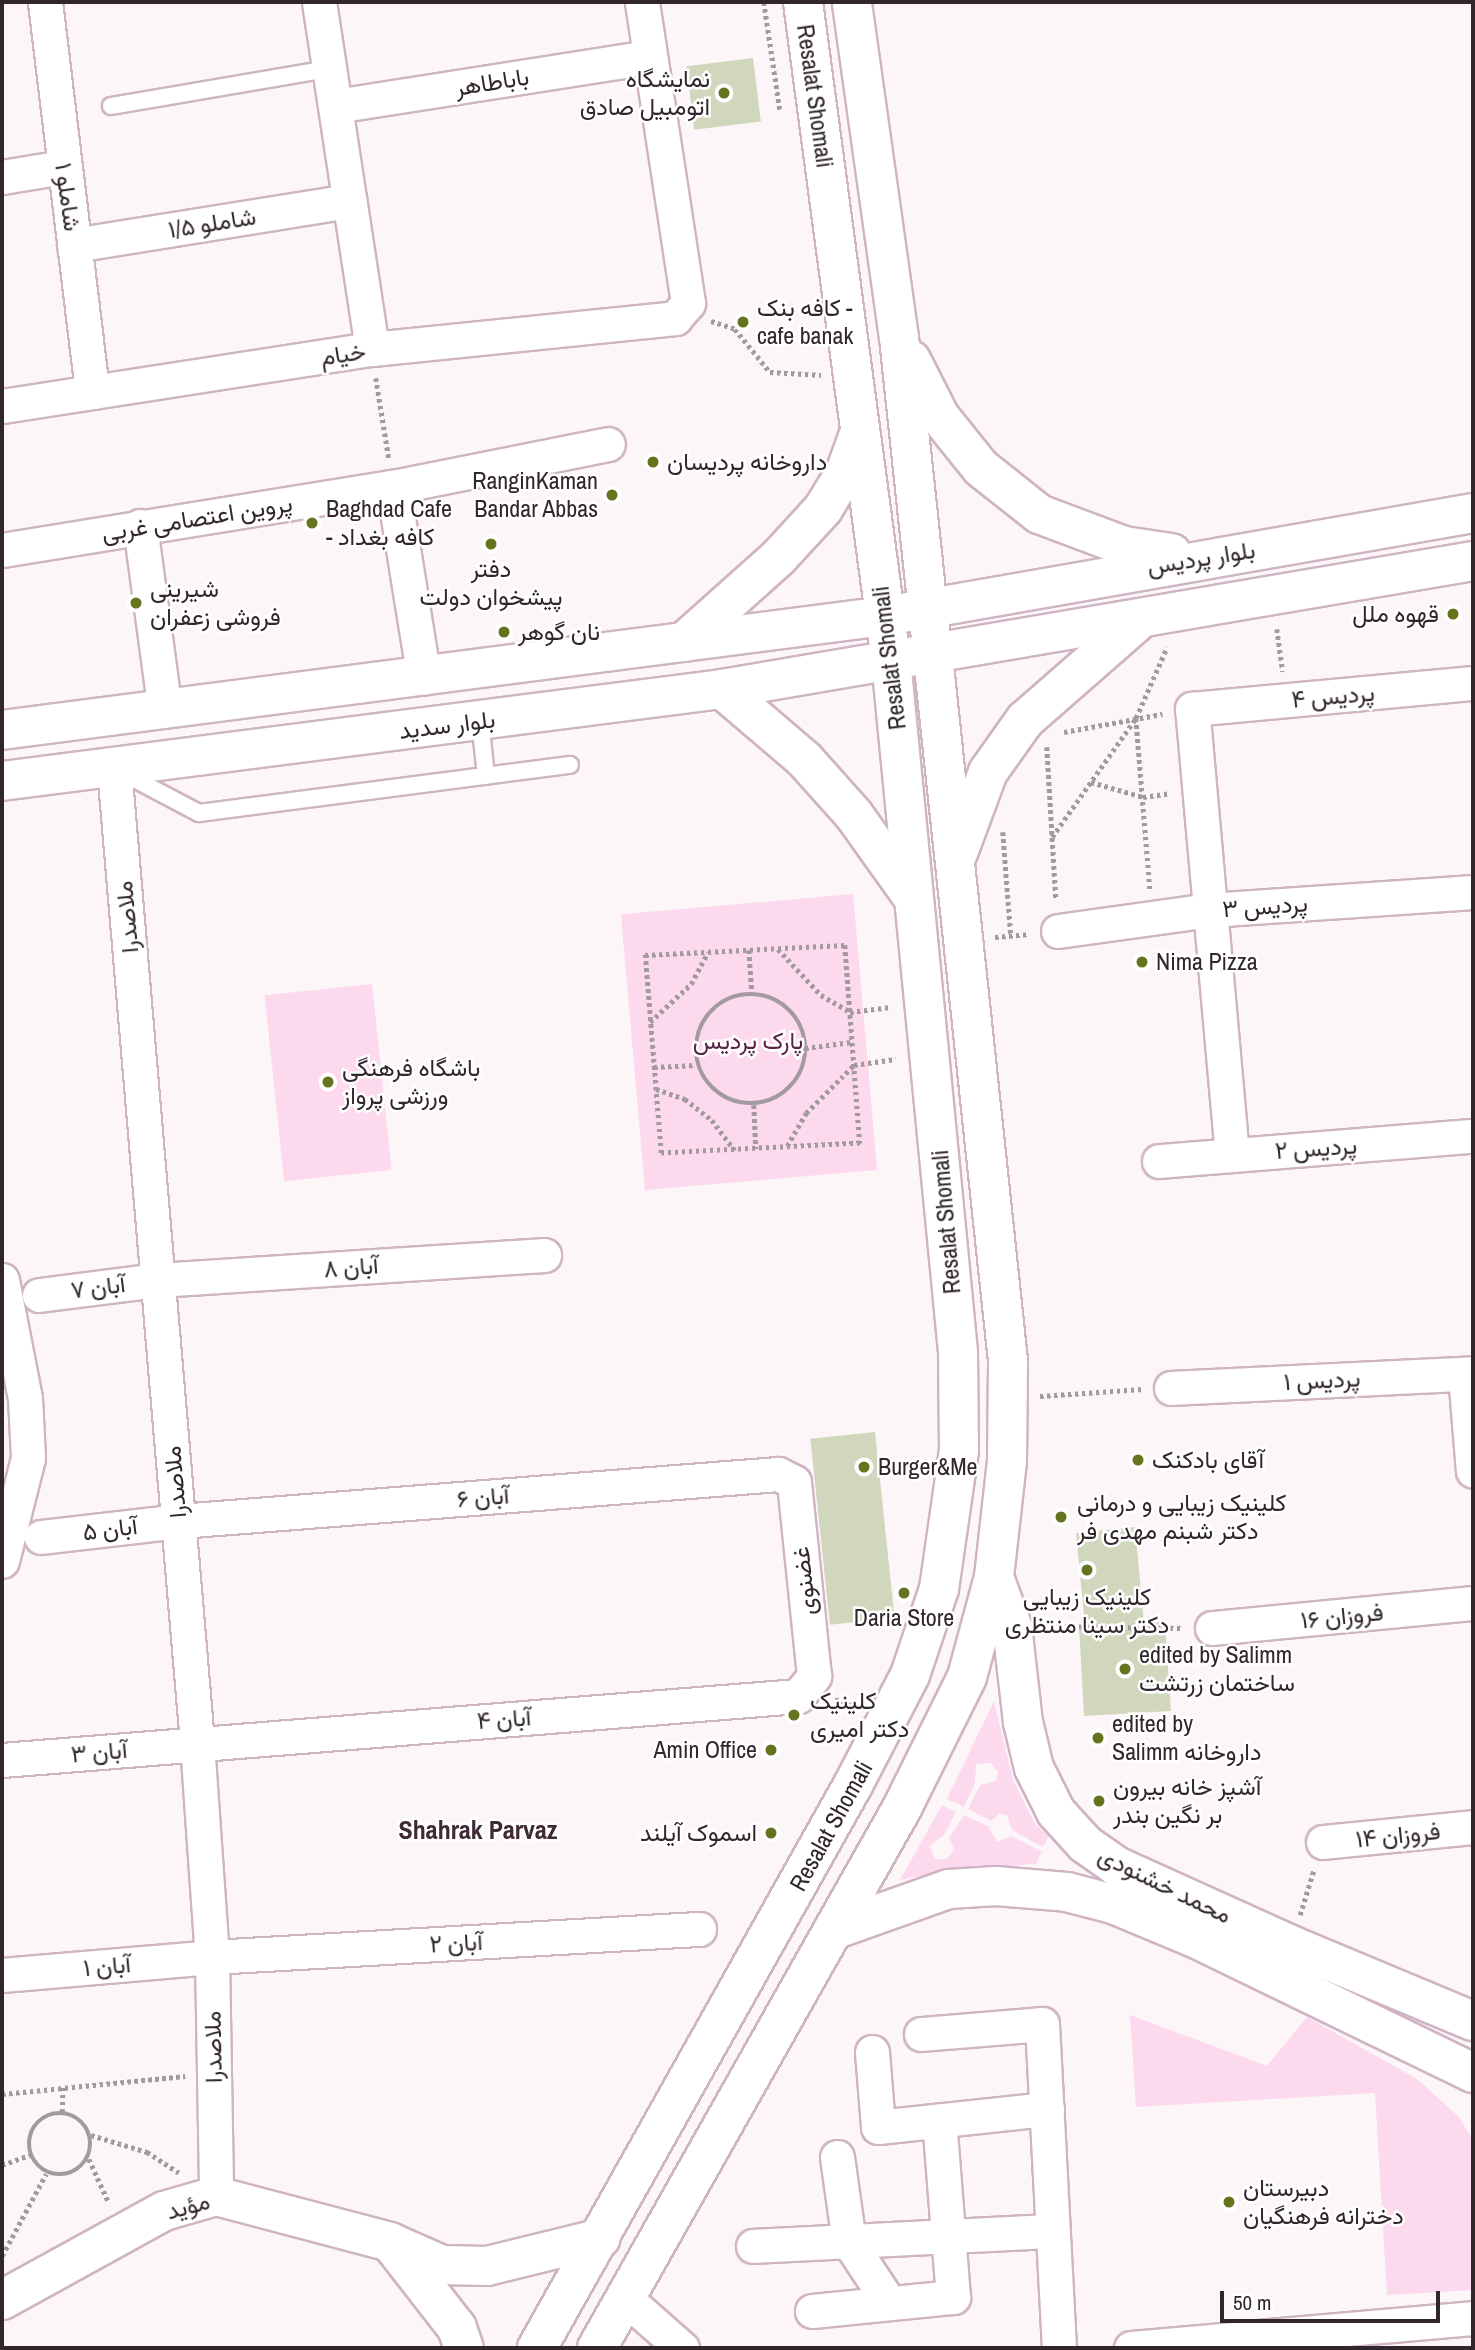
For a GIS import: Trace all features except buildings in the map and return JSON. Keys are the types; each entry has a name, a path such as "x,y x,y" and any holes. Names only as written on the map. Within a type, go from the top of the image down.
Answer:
{"main road":[{"name":"Resalat Shomali","path":"537,2348 601,2238 910,1675 939,1589 960,1450 958,1352 891,660 803,2"},
{"name":"Resalat Shomali","path":"597,2348 902,1808 967,1677 994,1577 1008,1398 1008,1361 919,509 899,338 852,2"},
{"path":"899,338 940,417 981,468 1039,514 1124,546 1201,558"},
{"path":"684,642 779,557 823,509 845,473 860,432"},
{"path":"870,514 919,509"},
{"name":"بلوار پردیس","path":"885,616 1201,558 1473,513"},
{"path":"1267,548 1268,612"},
{"name":"بلوار پردیس","path":"891,660 1140,619 1268,612 1473,561"},
{"name":"بلوار سدید","path":"2,730 424,678 885,616"},
{"path":"955,861 988,772 1046,718 1140,619"},
{"path":"774,631 779,679"},
{"name":"بلوار سدید","path":"2,781 722,689 891,660"},
{"path":"722,689 804,759 888,859 916,903"},
{"path":"904,785 946,783"},
{"name":"محمد خشنودی","path":"994,1577 1012,1626 1023,1722 1034,1768 1056,1812 1085,1844 1116,1866 1291,1945 1473,2021"},
{"path":"1067,1892 1056,1870 1065,1853 1085,1844"},
{"name":"محمد خشنودی","path":"833,1930 949,1889 996,1886 1067,1892 1113,1903 1197,1939 1473,2073"},
{"name":"مؤید","path":"2,2301 164,2211 216,2196 390,2242 442,2265 487,2266 601,2238"},
{"path":"390,2242 449,2317 464,2348"}],"street":[{"path":"45,2 51,2"},
{"name":"شاملو ۱","path":"45,2 92,392"},
{"path":"319,2 372,349"},
{"path":"642,2 688,303 684,311"},
{"name":"باباطاهر","path":"336,106 649,57"},
{"path":"2,177 63,167"},
{"name":"شاملو ۱/۵","path":"74,245 350,201"},
{"name":"خیام","path":"2,406 372,349 675,318 684,311"},
{"name":"پروین اعتصامی غربی","path":"2,550 393,487 608,444"},
{"path":"393,487 424,678"},
{"path":"140,526 165,710"},
{"name":"پردیس ۴","path":"1192,709 1473,683"},
{"path":"1192,709 1232,1155"},
{"name":"ملاصدرا","path":"114,768 197,1743 212,1957 216,2196"},
{"name":"پردیس ۳","path":"1058,931 1209,910 1473,892"},
{"name":"پردیس ۲","path":"1159,1161 1473,1136"},
{"name":"آبان ۸","path":"158,1280 544,1255"},
{"path":"2,1280 25,1398 28,1458 3,1554"},
{"name":"آبان ۷","path":"39,1295 158,1280"},
{"path":"1469,1373 1473,1471"},
{"name":"پردیس ۱","path":"1171,1388 1469,1373"},
{"name":"آبان ۶","path":"178,1521 788,1476"},
{"name":"غضنوی","path":"788,1476 794,1482 814,1676 808,1688"},
{"name":"آبان ۵","path":"41,1537 178,1521"},
{"name":"فروزان ۱۶","path":"1212,1628 1473,1603"},
{"name":"آبان ۴","path":"197,1743 798,1696 808,1688"},
{"name":"آبان ۳","path":"2,1760 197,1743"},
{"name":"فروزان ۱۴","path":"1323,1842 1473,1828"},
{"name":"آبان ۲","path":"212,1957 699,1928"},
{"name":"آبان ۱","path":"2,1975 212,1957"},
{"path":"921,2034 1042,2024 1059,2348"},
{"path":"872,2052 877,2127 1046,2109"},
{"path":"812,2311 888,2301 953,2297 939,2121"},
{"path":"837,2157 849,2242 888,2301"},
{"path":"753,2246 1053,2231"},
{"path":"625,2298 682,2348"},
{"path":"1131,2348 1473,2318"}],"lane":[{"path":"111,106 328,69"},
{"path":"480,720 486,775"},
{"path":"114,768 199,813 570,765"}],"path":[{"path":"684,311 734,329 769,372 853,377"},
{"path":"372,349 393,487"},
{"path":"1268,612 1276,624 1287,701"},
{"path":"1052,837 1136,718 1169,642 1178,640"},
{"path":"1046,718 1136,718 1192,709"},
{"path":"1040,748 1046,718"},
{"path":"963,940 1058,931 1046,718"},
{"path":"1136,718 1153,918"},
{"path":"1091,782 1143,797 1199,790"},
{"path":"1003,821 1011,936"},
{"path":"845,946 860,1143 661,1153 645,955 749,950 845,946"},
{"path":"777,949 821,996 850,1012 925,1004"},
{"path":"749,950 752,992"},
{"path":"650,1022 691,984 708,952"},
{"path":"752,992 785,1004 805,1033 805,1048 804,1068 783,1096 754,1105 716,1094 696,1065 697,1030 718,1002 752,992"},
{"path":"805,1048 852,1042"},
{"path":"787,1147 806,1113 854,1065 930,1055"},
{"path":"654,1067 696,1065"},
{"path":"656,1089 694,1106 712,1120 734,1150"},
{"path":"754,1105 757,1149"},
{"path":"1008,1398 1171,1388"},
{"path":"1012,1626 1212,1628"},
{"path":"808,1688 888,1719"},
{"path":"1291,1945 1323,1842"},
{"path":"2,2094 214,2073"},
{"path":"62,2112 63,2087"},
{"path":"89,2159 71,2176 46,2174 29,2155 29,2134 42,2117 62,2112 80,2119 91,2135 148,2152 216,2196"},
{"path":"91,2135 89,2159 122,2234"},
{"path":"2,2165 29,2155"},
{"path":"2,2256 46,2174"}],"green space":[{"name":"پارک پردیس","path":"853,894 877,1170 645,1190 621,914"},
{"name":"باشگاه فرهنگی ورزشی پرواز","path":"372,984 392,1170 284,1181 265,995"},
{"path":"994,1701 1013,1780 1035,1824 1049,1836 1043,1847 1012,1830 1007,1815 999,1814 991,1821 968,1809 980,1785 996,1781 998,1772 991,1763 976,1764 975,1783 964,1807 947,1799"},
{"path":"942,1805 956,1812 944,1835 929,1846 935,1859 947,1859 954,1849 949,1838 964,1815 988,1826 997,1842 1011,1836 1042,1852 1036,1864 947,1871 900,1880"},
{"path":"1130,2015 1267,2066 1307,2017 1417,2079 1458,2116 1473,2140 1473,2290 1387,2295 1375,2093 1136,2107"}],"place":[{"name":"نمایشگاه اتومبیل صادق","path":"724,93"},
{"name":"کافه بنک - cafe banak","path":"743,322"},
{"name":"داروخانه پردیسان","path":"653,462"},
{"name":"RanginKaman Bandar Abbas","path":"612,495"},
{"name":"Baghdad Cafe - کافه بغداد","path":"312,523"},
{"name":"دفتر پیشخوان دولت","path":"491,544"},
{"name":"شیرینی فروشی زعفران","path":"136,603"},
{"name":"قهوه ملل","path":"1453,614"},
{"name":"نان گوهر","path":"504,632"},
{"name":"Nima Pizza","path":"1142,962"},
{"name":"باشگاه فرهنگی ورزشی پرواز","path":"328,1082"},
{"name":"آقای بادکنک","path":"1138,1460"},
{"name":"Burger&Me","path":"864,1467"},
{"name":"کلینیک زیبایی و درمانی دکتر شبنم مهدی فر","path":"1061,1517"},
{"name":"کلینیک زیبایی دکتر سینا منتظری","path":"1087,1570"},
{"name":"Daria Store","path":"904,1593"},
{"name":"edited by Salimm ساختمان زرتشت","path":"1125,1669"},
{"name":"کلینیک دکتر امیری","path":"794,1715"},
{"name":"edited by Salimm داروخانه","path":"1098,1738"},
{"name":"Amin Office","path":"771,1750"},
{"name":"آشپز خانه بیرون بر نگین بندر","path":"1099,1801"},
{"name":"اسموک آیلند","path":"771,1833"},
{"name":"دبیرستان دخترانه فرهنگیان","path":"1229,2202"}],"district":[{"name":"Shahrak Parvaz","path":"478,1830"}]}
